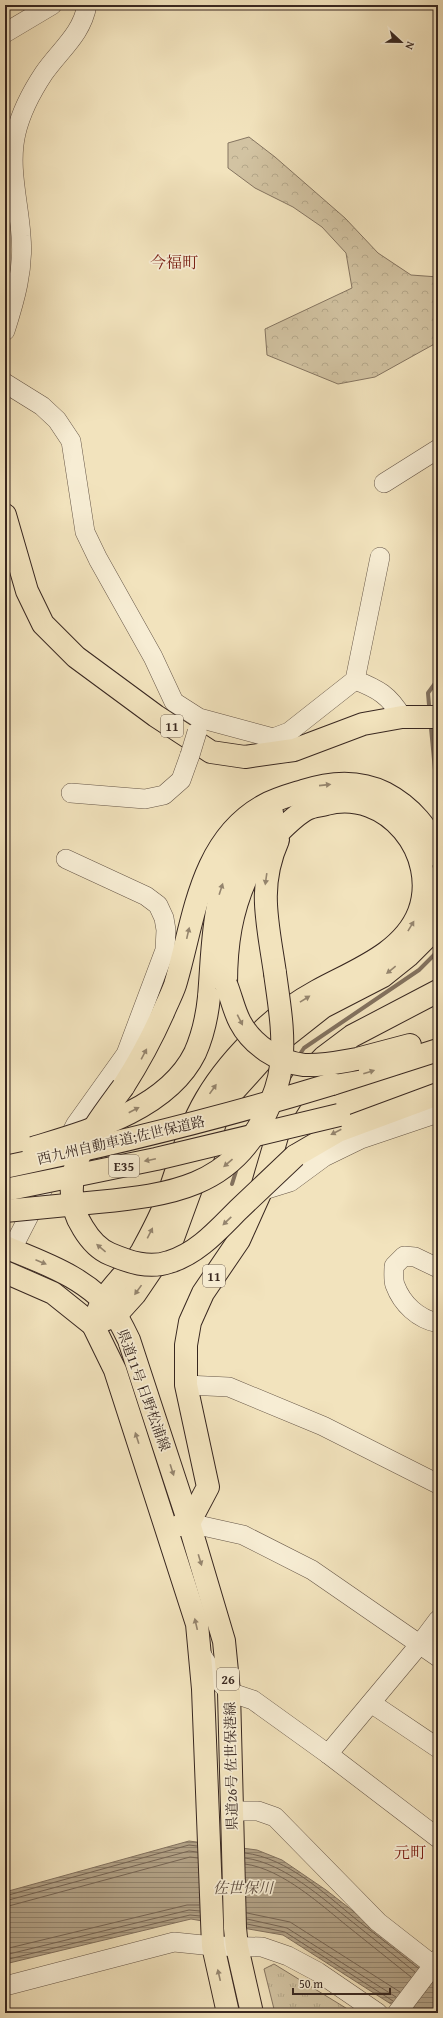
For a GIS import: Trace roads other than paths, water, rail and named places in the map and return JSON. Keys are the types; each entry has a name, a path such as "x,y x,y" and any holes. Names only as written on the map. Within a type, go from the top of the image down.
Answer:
{"main road":[{"name":"11","path":"5,515 27,590 43,624 76,657 156,716 211,752 245,757 294,750 362,724 402,717 438,717"},
{"path":"438,856 435,845 427,832 409,809 395,798 377,790 354,784 323,784 288,795 263,806 239,823 215,854 196,902 174,987 144,1056 123,1087 99,1118 79,1153 72,1179 71,1199 77,1218 90,1239 106,1253 129,1262 148,1265 169,1262 194,1251 296,1156 338,1131 438,1094"},
{"path":"5,1156 83,1133 112,1122 145,1103 173,1084 194,1054 206,1022 216,911 221,889 232,861 249,835 288,795"},
{"path":"93,1325 109,1308 164,1207 190,1133 206,1099 226,1070 261,1032 296,1004 378,959 394,946 409,931 419,913 424,892 423,870 419,853 398,823 380,810 357,803 334,802 307,809 282,829 258,852 243,884 232,917 226,951 226,984 240,1022 258,1046 280,1058 304,1065 333,1063 357,1059 438,1037"},
{"path":"5,1211 132,1199 171,1192 199,1182 224,1167 243,1150 259,1129 275,1094 281,1066 282,1028 265,908 265,881 271,854 282,829"},
{"path":"109,1308 135,1294 173,1238 222,1104 276,1044 311,1016 323,1007 383,976 408,956 426,938 438,907"},
{"name":"11","path":"189,1523 208,1487 186,1385 186,1345 190,1322 203,1293 240,1240 261,1191 285,1109 305,1077 324,1057 352,1036 438,991"},
{"name":"西九州自動車道;佐世保道路","path":"5,1167 100,1147 237,1112 332,1084 438,1050"},
{"name":"西九州自動車道;佐世保道路","path":"5,1190 156,1159 242,1139 339,1115 438,1084"},
{"name":"県道11号 日野松浦線","path":"8,1248 69,1274 109,1308 129,1340 189,1523"},
{"name":"県道11号 日野松浦線","path":"5,1272 53,1293 93,1325 115,1370 166,1529"},
{"path":"166,1529 189,1523"},
{"name":"県道26号 佐世保港線","path":"189,1523 224,1641 229,1692 229,1746 236,1938 252,2013"},
{"name":"県道26号 佐世保港線","path":"166,1529 197,1624 201,1654 212,1937 228,2013"},
{"path":"205,1746 215,1728 214,1638 217,1618"},
{"path":"209,1834 216,1811 217,1768 221,1739 220,1709 229,1692"}],"street":[{"path":"5,33 52,5"},
{"path":"5,331 22,270 22,237 14,160 16,135 22,113 44,73 77,33 85,17 87,5"},
{"path":"5,383 42,406 57,420 71,441 80,505 88,538 153,657 174,702 198,725 273,738 289,732 355,680 380,557"},
{"path":"384,483 438,449"},
{"path":"355,680 378,689 393,701 402,717"},
{"path":"71,793 145,799 164,795 181,780 190,755 198,725"},
{"path":"8,1248 76,1124 126,1054 165,950 166,930 164,918 158,905 146,896 66,859"},
{"path":"261,1191 290,1182 324,1157 361,1139 438,1113"},
{"path":"438,1268 415,1257 404,1256 394,1266 394,1284 403,1301 416,1314 438,1323"},
{"path":"186,1385 229,1387 323,1426 438,1484"},
{"path":"189,1523 243,1535 312,1570 438,1657"},
{"path":"328,1754 420,1644 438,1620"},
{"path":"201,1654 214,1675 229,1692 253,1700 328,1754 438,1838"},
{"path":"371,1703 438,1748"},
{"path":"232,1811 258,1811 275,1817 378,1922 434,1966 398,2012"},
{"path":"5,1986 174,1942 212,1937 236,1938 288,1956 318,1972 378,2013"}],"water":[{"name":"佐世保川","path":"189,1841 257,1850 282,1860 326,1890 438,1977 438,2013 405,2013 283,1935 191,1919 5,1964 5,1892"}],"waterway":[{"path":"429,705 428,693 436,682 438,682"},
{"path":"431,728 438,801"},
{"path":"298,1057 304,1048 419,970 434,955 438,947"},
{"path":"232,1184 238,1165"}],"district":[{"name":"今福町","path":"174,262"},
{"name":"元町","path":"410,1852"}]}
